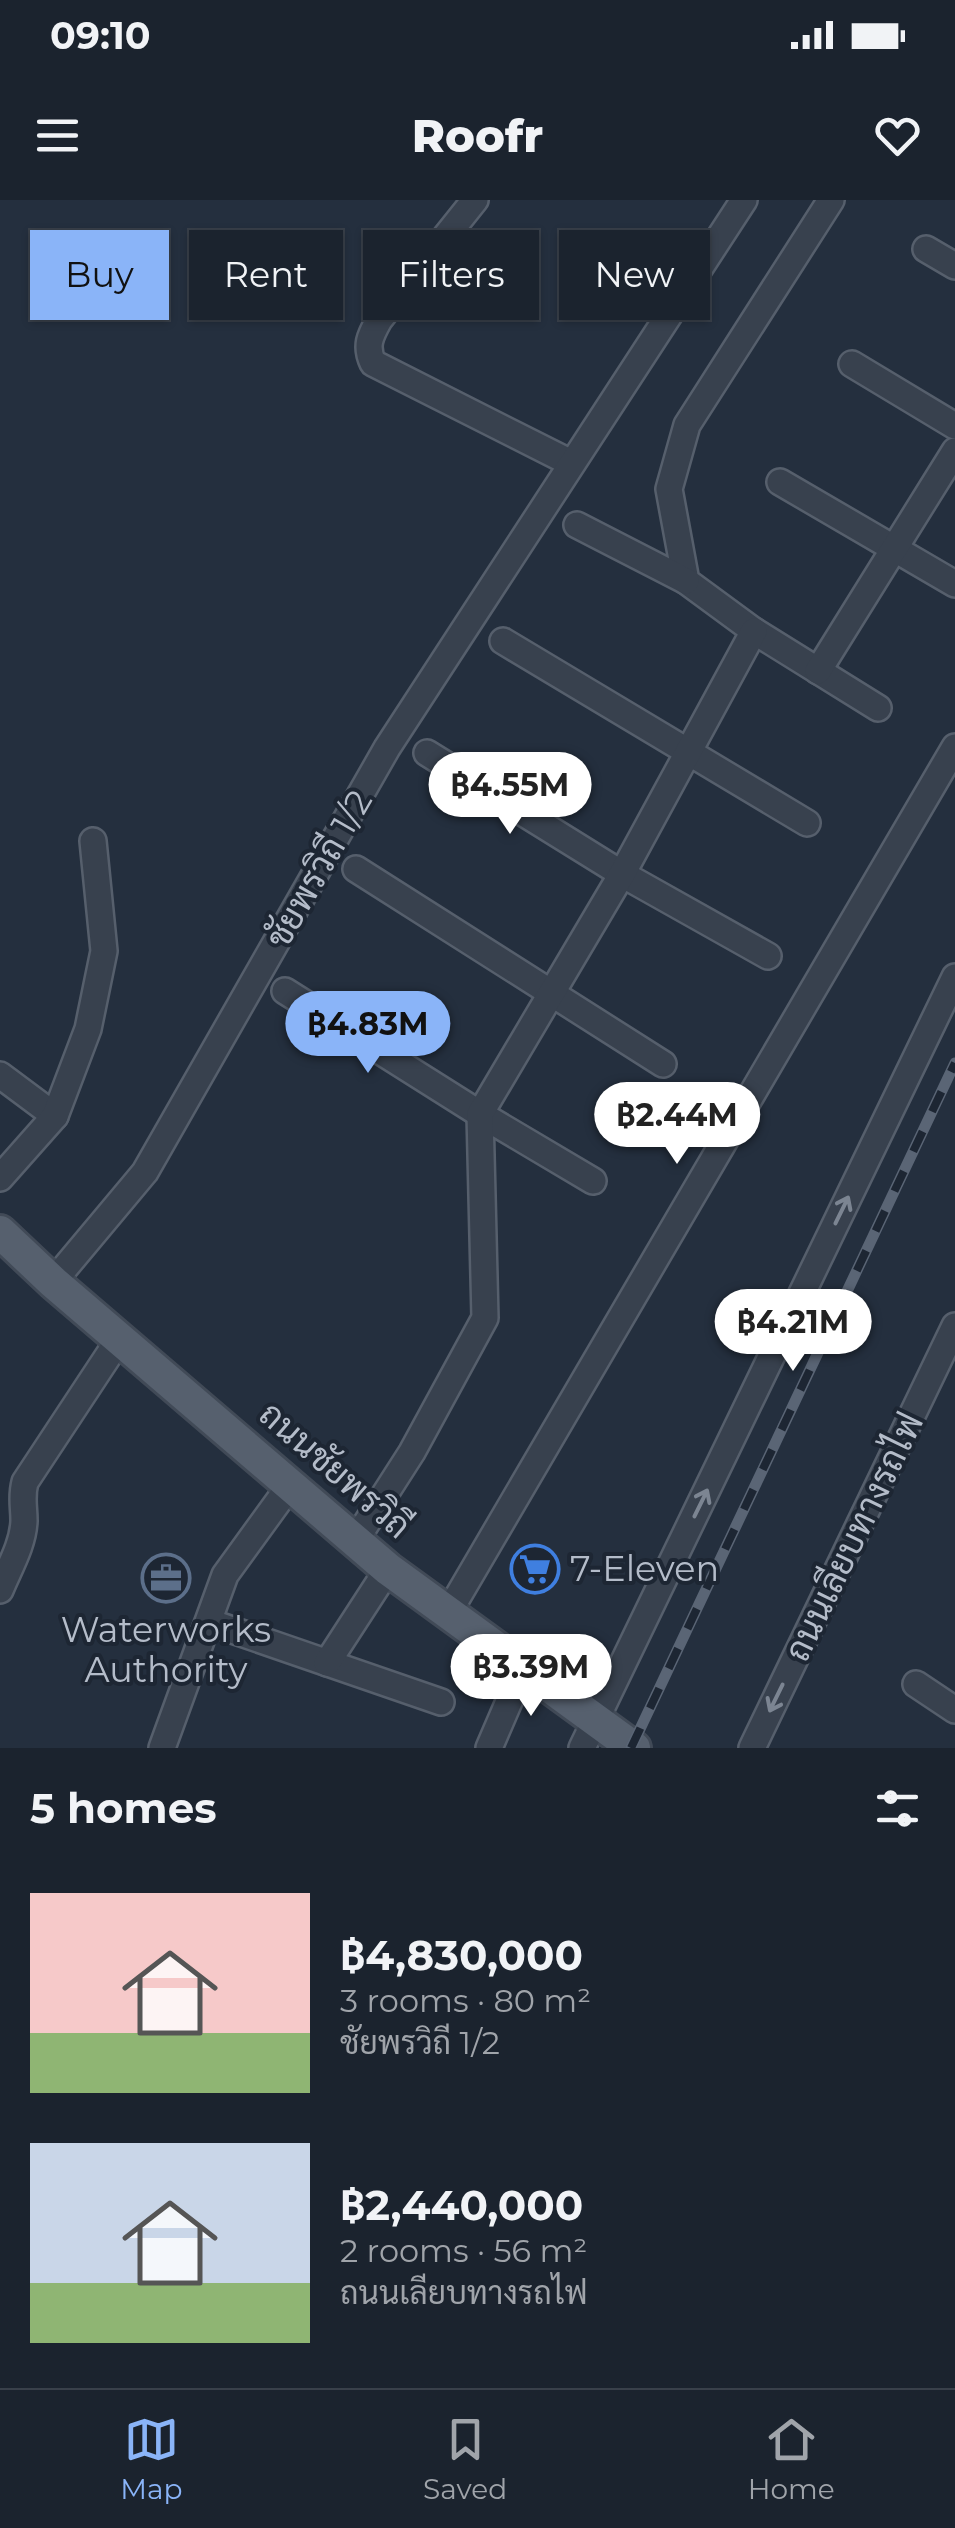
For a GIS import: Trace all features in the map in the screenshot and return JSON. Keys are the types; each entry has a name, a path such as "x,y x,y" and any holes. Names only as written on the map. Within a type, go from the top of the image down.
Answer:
{"main road":[{"name":"ถนนชัยพรวิถี","path":"0,1232 388,1569 523,1669 589,1734 634,1748"}],"street":[{"path":"475,200 379,320 368,339 368,354 374,363 571,463"},
{"name":"ชัยพรวิถี 1/2","path":"53,1282 146,1172 388,748 744,200"},
{"path":"686,582 670,490 687,425 831,200"},
{"path":"926,249 955,266"},
{"path":"852,364 955,426"},
{"path":"818,671 955,451"},
{"path":"780,482 955,584"},
{"path":"577,525 686,582 754,631 878,708"},
{"path":"355,1541 412,1452 485,1318 480,1114 622,874 754,631"},
{"path":"504,642 807,823"},
{"path":"447,1615 955,747"},
{"path":"427,753 622,874 768,956"},
{"path":"0,1178 55,1116 88,1029 104,950 93,841"},
{"path":"356,869 663,1064"},
{"path":"589,1734 955,977"},
{"path":"285,991 593,1180"},
{"path":"0,1075 55,1116"},
{"name":"ถนนเลียบทางรถไฟ","path":"752,1748 955,1326"},
{"path":"0,1590 20,1541 24,1520 20,1498 25,1482 120,1338"},
{"path":"162,1748 225,1575 291,1484"},
{"path":"327,1663 388,1569"},
{"path":"209,1622 441,1702"},
{"path":"489,1748 523,1669"},
{"path":"916,1684 955,1710"}],"railway":[{"path":"631,1748 955,1063"}],"place":[{"name":"7-Eleven","path":"535,1569"},
{"name":"Waterworks Authority","path":"166,1578"}]}
